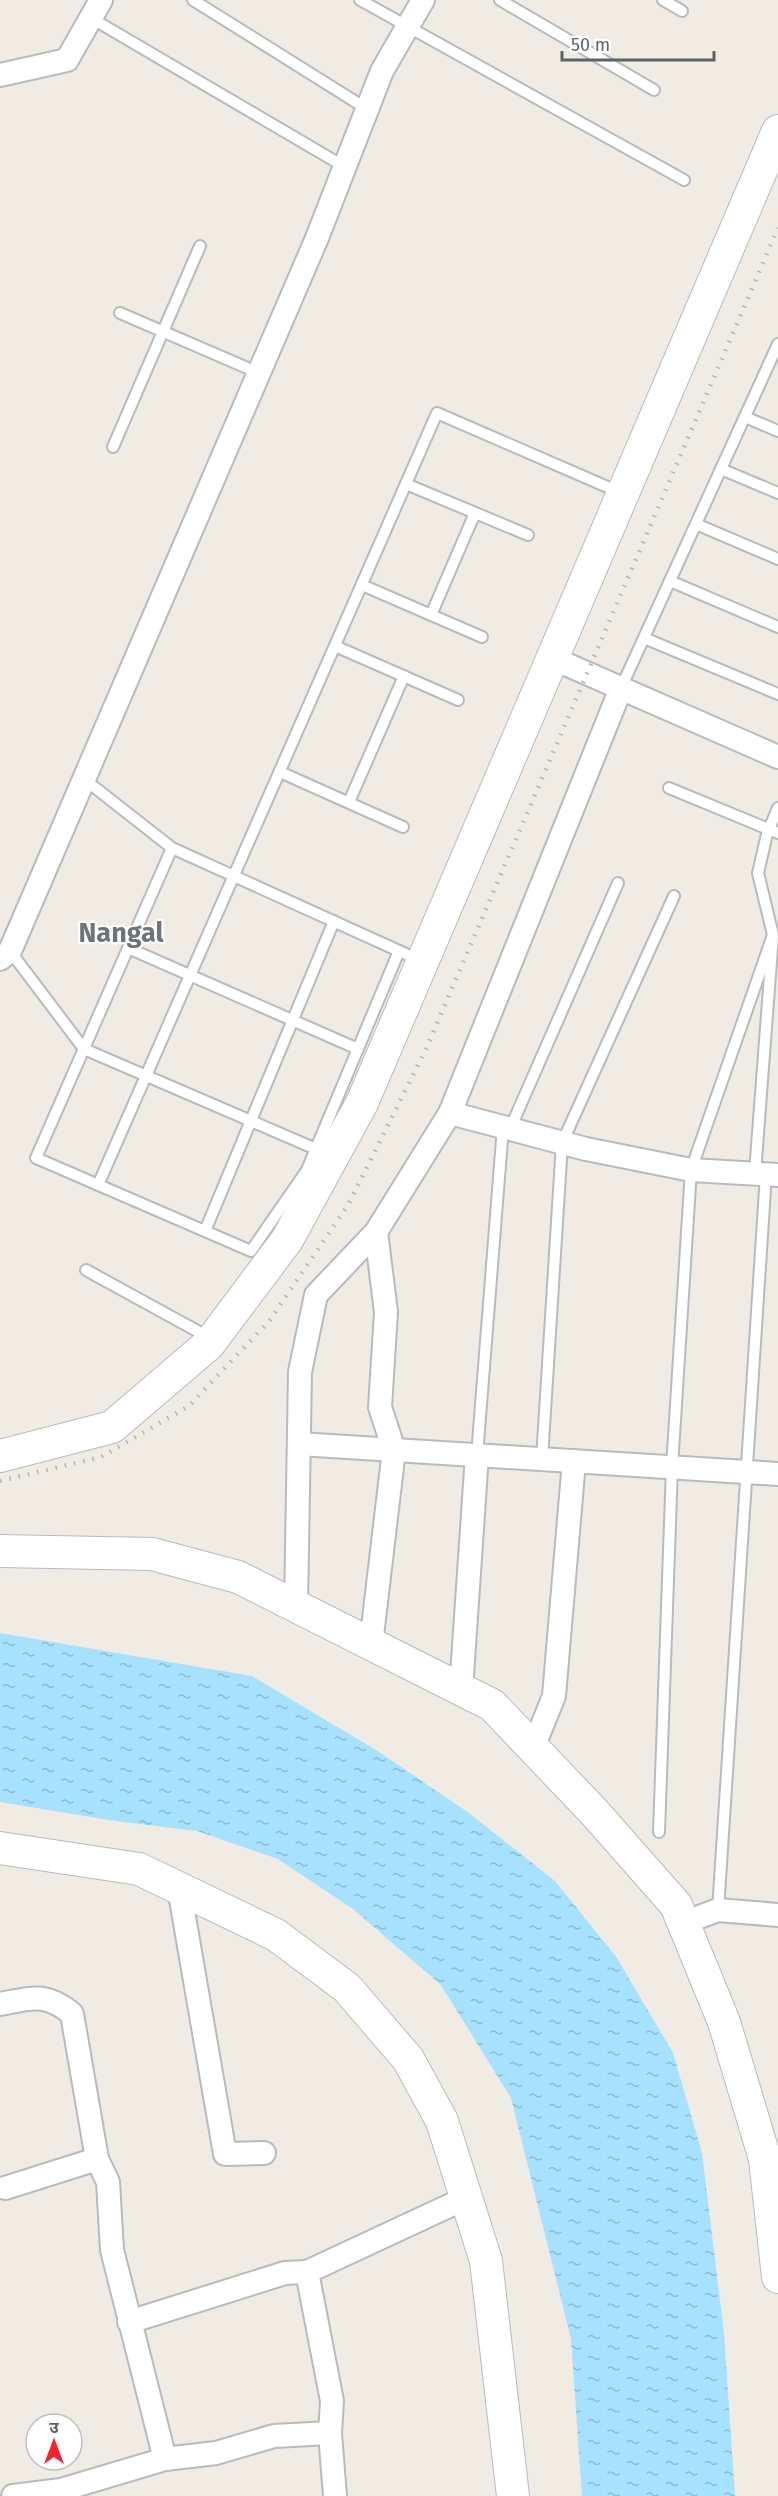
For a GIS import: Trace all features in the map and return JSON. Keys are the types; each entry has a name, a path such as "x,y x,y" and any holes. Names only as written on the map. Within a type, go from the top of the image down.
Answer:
{"street":[{"path":"5,955 84,779 259,373 345,167 382,71 423,0"},
{"path":"0,75 67,60 96,9"},
{"path":"0,1456 112,1426 213,1339 287,1240 362,1103 411,956 552,658 778,131"},
{"path":"552,658 778,757"},
{"path":"296,1607 300,1372 316,1295 376,1232 450,1113 621,688"},
{"path":"450,1113 562,1143 690,1170 766,1174"},
{"path":"371,1644 394,1450 380,1407 386,1312 376,1232"},
{"path":"299,1444 778,1474"},
{"path":"461,1690 477,1455"},
{"path":"532,1748 554,1696 574,1461"},
{"path":"0,1551 153,1554 238,1577 492,1705 594,1812 675,1905 724,2022 765,2159 775,2225 778,2277"},
{"path":"0,1848 139,1869 276,1935 347,1988 408,2059 442,2121 486,2261 513,2496"},
{"path":"179,1888 225,2154 264,2153"},
{"path":"683,1923 718,1910 778,1915"},
{"path":"0,2004 41,1997 58,2002 72,2014 97,2159 108,2182 112,2250 165,2459"},
{"path":"5,2188 97,2159"},
{"path":"129,2322 285,2273 307,2271 466,2198"},
{"path":"307,2271 332,2401 330,2433 336,2496"},
{"path":"13,2496 61,2490 165,2459 216,2453 274,2436 330,2433"}],"lane":[{"path":"194,0 367,109"},
{"path":"360,0 684,180"},
{"path":"500,0 654,90"},
{"path":"663,0 682,11"},
{"path":"96,9 345,167"},
{"path":"113,447 200,246"},
{"path":"120,313 259,373"},
{"path":"621,688 778,344"},
{"path":"767,368 778,373"},
{"path":"98,1185 437,413 622,494"},
{"path":"745,417 778,431"},
{"path":"721,469 778,493"},
{"path":"406,484 528,535"},
{"path":"431,615 475,513"},
{"path":"696,524 778,559"},
{"path":"670,581 778,627"},
{"path":"362,585 482,637"},
{"path":"644,638 778,694"},
{"path":"335,646 458,700"},
{"path":"349,802 404,676"},
{"path":"280,771 403,827"},
{"path":"84,779 172,848 411,956 358,1049 307,1170 251,1251 36,1158 172,848"},
{"path":"669,788 773,831"},
{"path":"718,1910 766,1174 773,935 758,873 773,831 778,808"},
{"path":"477,1455 507,1128 618,883"},
{"path":"542,1459 562,1143 674,896"},
{"path":"205,1231 334,921"},
{"path":"658,1832 672,1467 690,1170 773,935"},
{"path":"128,948 358,1049"},
{"path":"5,955 84,1049 316,1149"},
{"path":"86,1270 213,1339"}],"water":[{"path":"0,1633 252,1676 376,1750 469,1813 555,1881 617,1958 673,2053 702,2153 724,2333 735,2496 582,2496 571,2339 511,2098 441,1985 353,1909 278,1859 197,1831 115,1821 0,1802"}],"railway":[{"path":"0,1481 101,1457 189,1406 270,1320 348,1205 426,1049 778,228"}],"district":[{"name":"Nangal","path":"121,933"}]}
